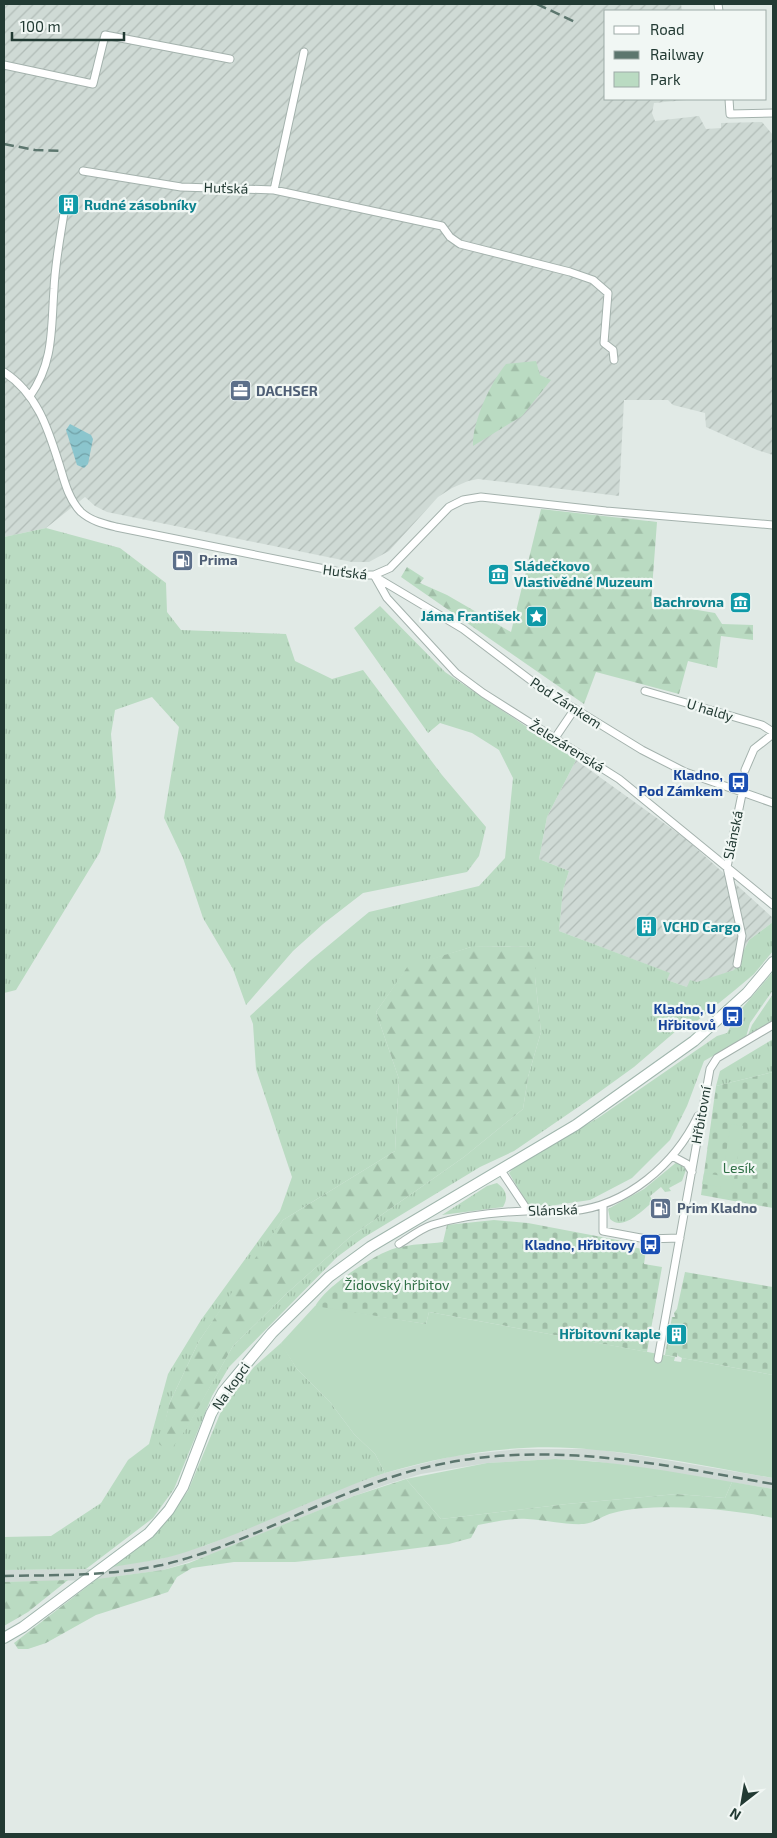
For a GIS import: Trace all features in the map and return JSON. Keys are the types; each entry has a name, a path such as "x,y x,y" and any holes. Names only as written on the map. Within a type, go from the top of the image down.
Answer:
{"main road":[{"path":"500,1169 576,1125 694,1041 747,992 773,962"},
{"name":"Na kopci","path":"4,1638 23,1627 154,1527 169,1510 184,1486 212,1414 223,1392 272,1333 329,1277 370,1246 500,1169"}],"street":[{"path":"4,65 93,84 105,34 230,59"},
{"path":"274,190 304,52"},
{"path":"729,100 730,114 773,113"},
{"name":"Huťská","path":"83,171 182,187 274,190 442,226 450,237 460,244 570,272 593,280 608,293 604,343 613,350 614,360"},
{"path":"30,396 44,373 54,317 54,290 64,213"},
{"name":"Huťská","path":"4,372 15,380 30,396 46,421 70,497 81,512 93,520 116,527 275,560 355,575 374,575 390,568 449,507 463,500 480,497 606,511 773,525"},
{"name":"Pod Zámkem","path":"374,575 463,629 574,710 642,750 685,772 773,804"},
{"name":"Železárenská","path":"374,575 387,598 456,673 483,693 619,779 773,906"},
{"name":"U haldy","path":"645,691 762,725 773,733"},
{"path":"555,738 574,710"},
{"path":"745,770 754,749 773,733"},
{"name":"Slánská","path":"737,964 742,936 726,867 742,794"},
{"name":"Hřbitovní","path":"658,1359 692,1172 701,1109 710,1069 714,1061 773,1025"},
{"name":"Slánská","path":"399,1244 430,1226 462,1218 528,1211 573,1211 603,1205 642,1184 672,1156 690,1131 701,1109"},
{"path":"672,1156 687,1164 692,1172"},
{"path":"500,1169 528,1211"},
{"path":"603,1205 603,1231 646,1239 680,1238"}],"shaded area":[{"path":"4,4 681,4 682,10 604,10 604,100 686,100 654,103 652,113 655,121 699,116 706,129 721,128 721,123 762,122 773,135 773,455 757,450 706,427 705,413 673,405 668,400 624,400 619,496 478,479 468,481 438,497 389,551 369,562 352,562 107,512 95,506 85,497 46,528 4,537"},
{"path":"576,760 686,839 773,918 773,922 749,940 734,970 687,987 667,980 669,973 559,931 563,890 569,871 539,859 547,817"},
{"path":"519,1449 594,1449 636,1455 773,1478 773,1489 593,1461 555,1459 487,1463 421,1474 388,1484 354,1496 211,1555 163,1570 93,1580 4,1582 4,1570 92,1569 160,1559 207,1545 350,1485 385,1473 453,1456"}],"green space":[{"path":"536,361 540,375 551,380 522,416 473,446 479,414 500,372 506,364"},
{"path":"541,509 657,522 651,602 715,613 722,624 753,625 753,640 721,636 717,668 688,661 679,694 596,672 584,704 401,577 407,567 424,578 420,583 447,595 511,632"},
{"path":"46,528 120,548 166,583 167,612 181,630 286,634 295,661 332,679 363,670 442,775 486,827 479,856 467,872 363,893 323,924 293,951 246,1005 233,969 203,918 183,858 164,818 179,727 152,697 115,710 111,734 116,797 100,852 16,990 4,993 4,537"},
{"path":"380,606 445,672 576,760 547,817 539,859 569,871 563,890 559,931 670,973 667,980 687,987 690,980 697,982 734,970 749,940 773,922 773,951 754,974 687,1029 676,1031 634,1067 587,1101 514,1151 480,1167 363,1238 337,1257 229,1367 212,1396 174,1489 153,1518 86,1569 4,1570 4,1537 51,1536 101,1503 128,1460 149,1444 168,1374 201,1320 280,1211 292,1177 256,1069 253,1024 250,1016 311,960 369,912 479,886 505,858 513,778 499,750 472,733 440,723 428,733 354,628","holes":["535,946 535,977 541,1032 528,1077 523,1109 464,1157 350,1237 286,1294 233,1346 187,1427 169,1451 160,1444 170,1402 199,1341 283,1220 395,1151 399,1079 376,1012 408,967 471,947"]},
{"path":"535,946 535,977 541,1032 528,1077 523,1109 464,1157 350,1237 286,1294 233,1346 187,1428 169,1452 159,1444 170,1402 199,1341 283,1220 395,1151 399,1079 376,1012 408,966 471,947"},
{"path":"773,972 773,990 750,1023 746,1037 704,1061 687,1106 670,1140 632,1178 590,1200 549,1206 528,1205 509,1173 516,1165 598,1118 717,1036 727,1033 737,1014"},
{"path":"773,994 773,1021 748,1035 752,1025"},
{"path":"773,1039 773,1072 716,1086 720,1071"},
{"name":"Lesík","path":"773,1072 773,1208 701,1195 716,1086"},
{"path":"731,1124 743,1126 731,1197 720,1195 721,1187 702,1184 704,1173 722,1176"},
{"path":"678,1161 686,1170 682,1181 669,1188 671,1191 665,1192 661,1187 650,1196 653,1202 626,1221 621,1223 610,1219 608,1209 644,1189"},
{"path":"497,1183 506,1194 503,1207 442,1215 487,1186"},
{"name":"Židovský hřbitov","path":"494,1220 528,1223 633,1243 633,1247 646,1250 644,1264 662,1267 647,1352 429,1312 426,1324 315,1307 328,1290 339,1281 387,1251 408,1246 443,1242 447,1225"},
{"path":"685,1272 773,1287 773,1375 682,1358 678,1356 678,1353 677,1357 665,1355 672,1317 675,1317 674,1313 677,1309"},
{"path":"315,1306 426,1324 429,1312 675,1357 674,1361 681,1362 682,1358 773,1375 773,1478 618,1452 543,1447 516,1448 463,1455 385,1473 375,1454 354,1434 330,1402 297,1369 282,1346 281,1343"},
{"path":"281,1343 297,1369 330,1402 354,1434 375,1454 385,1473 236,1534 186,1552 112,1567 160,1528 188,1491 222,1409 254,1367"},
{"path":"555,1459 621,1465 732,1482 725,1498 677,1494 567,1504 441,1519 406,1479 487,1463"},
{"path":"406,1479 441,1519 567,1504 677,1494 725,1498 732,1482 773,1489 773,1518 736,1512 671,1507 630,1510 609,1514 584,1524 527,1519 502,1520 478,1525 471,1538 449,1544 295,1562 234,1562 192,1568 177,1577 168,1592 96,1615 46,1643 28,1649 18,1649 14,1643 97,1579 163,1570 189,1563 354,1496"},
{"path":"68,1580 28,1612 4,1626 4,1582"}],"water":[{"path":"70,424 91,435 93,439 88,464 84,468 77,465 66,430"}],"tunnel":[{"path":"64,213 67,196"}],"railway":[{"path":"537,4 575,22"},
{"path":"4,144 35,150 63,151"},
{"path":"4,1576 103,1573 162,1565 195,1556 227,1544 386,1479 419,1469 464,1460 509,1455 596,1457 684,1468 773,1484"}],"place":[{"name":"Rudné zásobníky","path":"68,205"},
{"name":"DACHSER","path":"240,391"},
{"name":"Prima","path":"183,560"},
{"name":"Sládečkovo Vlastivědné Muzeum","path":"498,574"},
{"name":"Bachrovna","path":"740,602"},
{"name":"Jáma František","path":"536,616"},
{"name":"Kladno, Pod Zámkem","path":"739,783"},
{"name":"VCHD Cargo","path":"647,927"},
{"name":"Kladno, U Hřbitovů","path":"732,1017"},
{"name":"Prim Kladno","path":"661,1208"},
{"name":"Kladno, Hřbitovy","path":"651,1245"},
{"name":"Hřbitovní kaple","path":"677,1334"}]}
